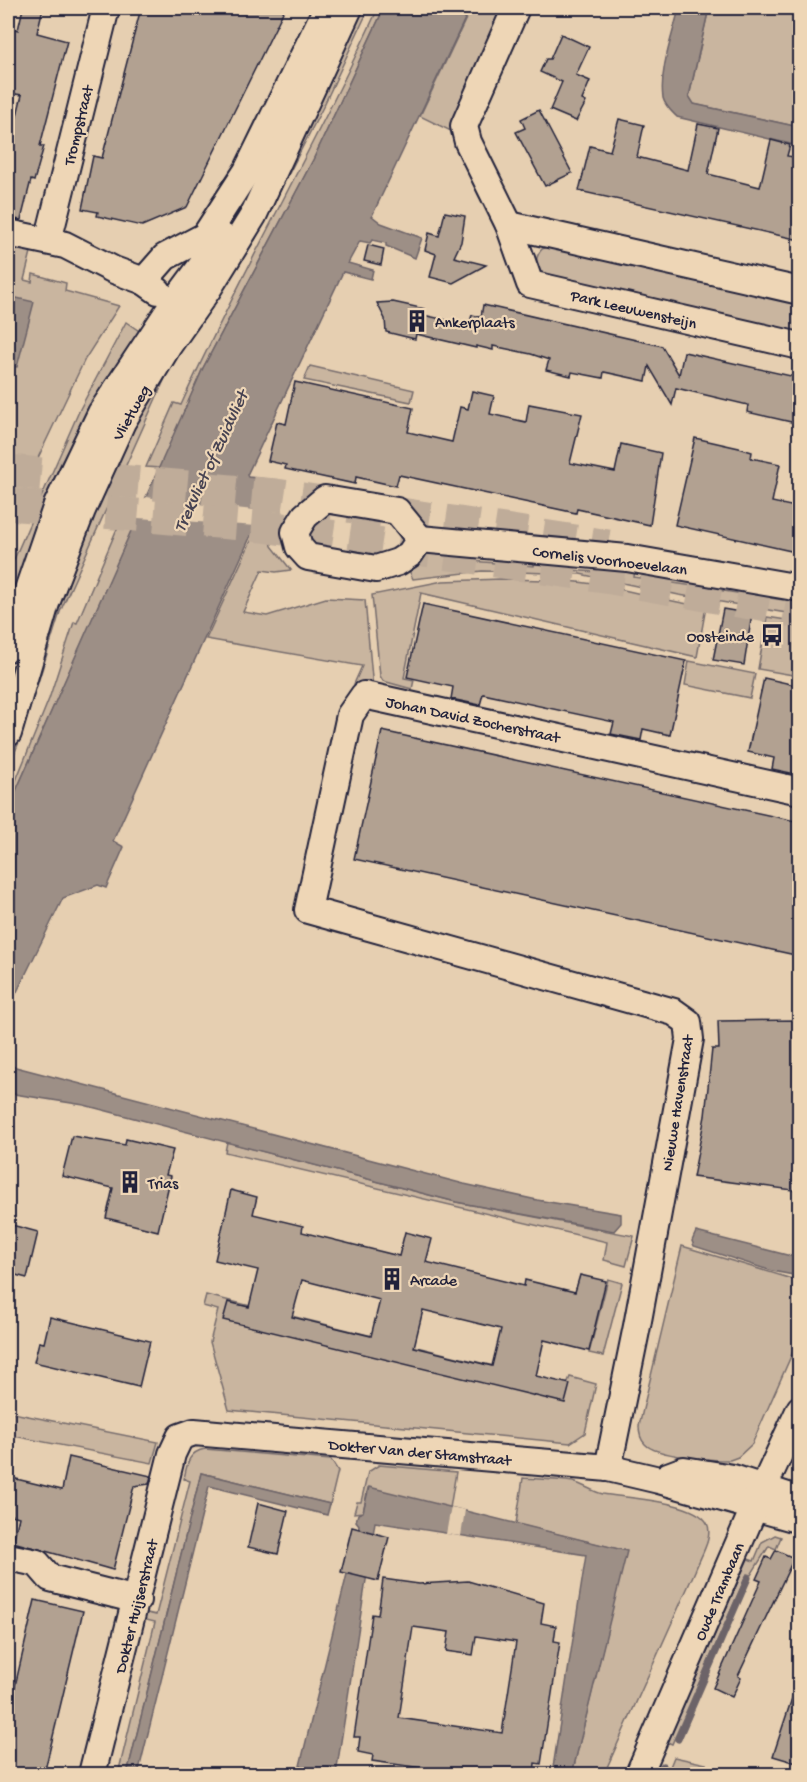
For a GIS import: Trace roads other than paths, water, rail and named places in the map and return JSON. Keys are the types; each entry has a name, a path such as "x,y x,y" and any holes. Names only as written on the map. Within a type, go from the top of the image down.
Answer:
{"street":[{"name":"Trompstraat","path":"48,241 106,8"},
{"path":"144,281 165,257 205,236 247,171 327,8"},
{"name":"Vlietweg","path":"8,648 57,505 101,413 253,216 349,8"},
{"name":"Park Leeuwensteijn","path":"516,8 464,126 468,142 509,225 530,284 800,346"},
{"path":"509,225 800,291"},
{"path":"8,233 64,245 114,270 144,281 182,309"},
{"name":"Vlietweg","path":"8,728 46,603 82,510 122,422 182,309"},
{"name":"Cornelis Voorhoevelaan","path":"420,539 627,558 800,588"},
{"name":"Johan David Zocherstraat","path":"308,910 350,716 364,695 800,791"},
{"name":"Nieuwe Havenstraat","path":"308,910 674,1012 688,1022 690,1039 637,1326 608,1468"},
{"name":"Oude Trambaan","path":"639,1774 800,1408"},
{"name":"Dokter Van der Stamstraat","path":"180,1437 194,1432 220,1433 608,1468 659,1480 759,1497 800,1500"},
{"name":"Dokter Huijserstraat","path":"92,1774 168,1472 180,1437"},
{"name":"Dokter Van der Stamstraat","path":"759,1497 800,1520"},
{"path":"8,1557 37,1563 50,1578 137,1600"}],"water":[{"name":"Trekvliet of Zuidvliet","path":"384,8 470,8 372,216 381,223 422,238 415,258 386,246 386,243 372,240 370,243 360,241 348,263 373,270 371,279 343,272 247,475 248,477 276,480 113,841 124,847 106,888 98,885 63,898 8,1010 8,809 203,368 313,160"},
{"path":"679,8 709,8 689,96 694,104 799,127 799,146 677,117 669,109 663,98 663,76"},
{"path":"8,296 34,302 17,367 8,366"},
{"path":"8,1065 464,1184 537,1200 621,1214 621,1223 614,1231 456,1202 84,1105 8,1093"},
{"path":"696,1232 799,1258 799,1276 772,1271 694,1246 692,1241"},
{"path":"201,1473 330,1504 327,1515 209,1486 138,1774 127,1774"},
{"path":"369,1487 627,1551 572,1774 552,1774 586,1555 375,1522 336,1774 298,1774 359,1525 356,1521 358,1514 363,1512"}],"waterway":[{"path":"678,1739 748,1578"},
{"path":"659,1774 663,1766"}],"tunnel":[{"path":"8,471 276,495 608,546"},
{"path":"8,504 263,526 611,578 800,612"}],"place":[{"name":"Ankerplaats","path":"417,321"},
{"name":"Oosteinde","path":"772,635"},
{"name":"Trias","path":"130,1182"},
{"name":"Arcade","path":"392,1279"}]}
